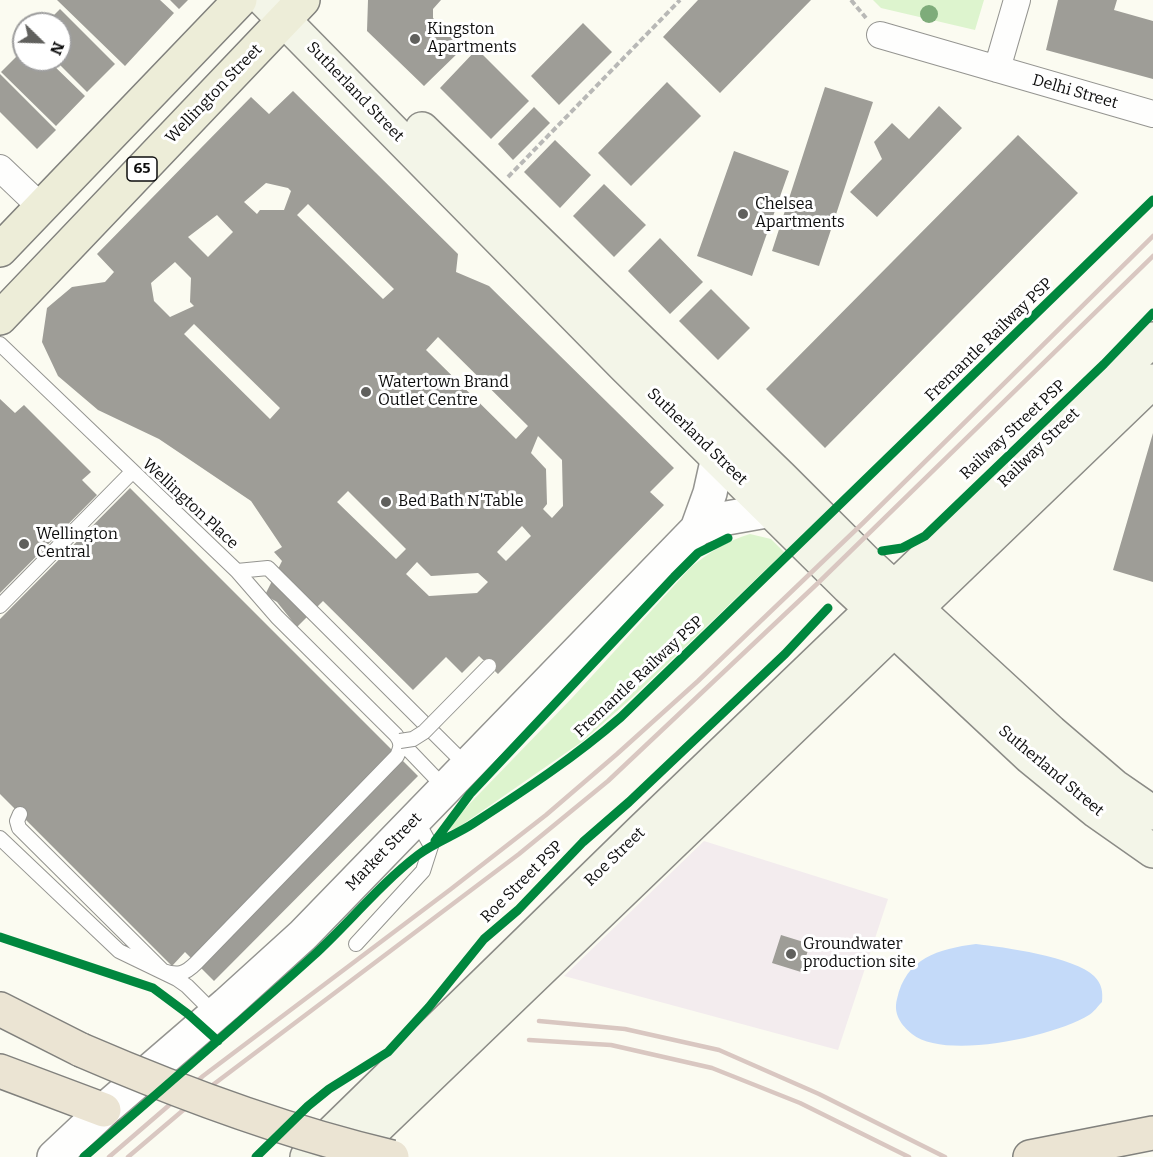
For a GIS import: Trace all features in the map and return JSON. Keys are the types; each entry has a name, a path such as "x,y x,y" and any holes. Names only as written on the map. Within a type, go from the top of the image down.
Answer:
{"highway":[{"path":"0,1010 81,1050 154,1082 288,1130 392,1157"},
{"path":"0,1071 104,1110"},
{"path":"1033,1156 1153,1133"},
{"path":"1103,1157 1153,1140"}],"main road":[{"path":"0,250 240,0"},
{"name":"Wellington Street","path":"0,318 290,5"},
{"name":"Sutherland Street","path":"290,5 624,366 772,510 894,609 1140,799"},
{"name":"Sutherland Street","path":"290,5 329,35 408,115 894,609 1030,757 1096,811 1153,851"},
{"name":"Railway Street","path":"936,569 1151,344"},
{"name":"Railway Street","path":"936,569 1153,381"},
{"name":"Roe Street","path":"307,1157 454,1034 936,569"},
{"name":"Roe Street","path":"346,1157 454,1034"}],"street":[{"path":"997,69 1017,0"},
{"name":"Delhi Street","path":"880,35 1153,114"},
{"path":"0,168 41,207"},
{"name":"Market Street","path":"54,1157 104,1110 303,935 697,529 710,493 718,458"},
{"name":"Market Street","path":"697,529 726,518 772,510"}],"lane":[{"name":"Wellington Place","path":"0,344 237,571 268,568 457,778"},
{"path":"0,606 132,472"},
{"path":"237,571 277,617 400,741 457,778"},
{"path":"400,741 413,739 424,732 489,666"},
{"path":"20,821 163,971 176,975 187,972 397,756 401,748 400,741"},
{"path":"356,944 423,871 431,846 416,819"},
{"path":"0,838 119,951 177,978 215,1014"}],"path":[{"path":"507,178 680,0"}],"shaded area":[{"path":"704,841 888,899 838,1050 564,976"}],"green space":[{"path":"873,0 984,0 975,30 881,8"},
{"path":"750,534 771,539 784,552 634,696 583,741 456,829 449,830 450,824 572,698 691,567 719,548"}],"water":[{"path":"976,944 1038,954 1085,969 1099,982 1102,1002 1091,1014 1073,1023 1052,1031 1000,1042 949,1045 928,1042 912,1034 901,1023 896,1010 901,985 908,974 916,965 937,953"}],"building":[{"path":"57,0 160,0 174,13 125,66 72,12"},
{"path":"170,0 188,0 179,9"},
{"name":"Kingston Apartments","path":"368,0 441,0 433,9 433,18 463,48 424,86 367,31"},
{"path":"698,0 811,0 720,93 663,37"},
{"path":"1058,0 1117,0 1114,10 1153,21 1153,79 1046,50"},
{"path":"72,21 115,64 87,92 67,72 72,72"},
{"name":"Kingston Apartments","path":"583,23 612,52 559,105 531,76"},
{"name":"Kingston Apartments","path":"477,49 529,101 491,139 440,88"},
{"path":"12,61 12,72 60,72 85,96 56,126 1,72"},
{"path":"0,74 56,130 37,149 0,112"},
{"path":"667,82 701,116 631,186 598,153"},
{"path":"825,87 873,102 819,266 772,251"},
{"name":"Watertown Brand Outlet Centre","path":"293,91 458,254 456,272 489,286 674,468 650,492 664,505 498,674 479,656 462,673 446,657 413,690 323,601 297,627 277,602 265,595 282,561 274,552 282,547 251,501 159,439 98,410 58,376 42,342 47,308 72,287 105,282 114,272 97,254 251,97 269,114","holes":["266,183 288,188 291,191 284,210 260,210 257,214 244,202","308,204 394,289 383,299 297,215","217,215 233,232 208,257 188,237","175,262 191,278 190,302 194,306 170,317 154,301 151,283","194,324 280,408 270,419 184,334","438,337 528,426 516,439 426,350","538,436 562,460 563,506 552,518 543,509 547,504 546,469 531,453","348,491 406,549 396,559 337,502","522,526 531,536 506,561 497,552","417,562 431,576 478,573 488,582 477,593 429,596 406,574"]},
{"path":"939,106 962,128 877,217 850,192 882,159 874,142 892,123 909,139"},
{"path":"534,107 550,123 513,160 498,144"},
{"path":"1018,135 1078,193 825,448 766,389"},
{"path":"555,140 591,175 560,208 524,172"},
{"name":"Chelsea Apartments","path":"734,151 789,171 752,276 697,256"},
{"path":"604,184 646,225 614,257 573,216"},
{"path":"660,238 703,282 670,314 628,271"},
{"path":"711,289 750,328 718,360 679,321"},
{"name":"Wellington Central","path":"0,399 15,413 24,405 91,472 82,480 97,495 0,593"},
{"path":"1153,433 1153,582 1113,570"},
{"path":"130,488 418,776 214,981 185,952 172,966 0,794 0,619"},
{"name":"Groundwater production site","path":"781,935 810,944 801,972 772,963"}],"railway":[{"path":"109,1157 203,1076 451,889 546,815 617,754 698,681 863,523 1153,236"},
{"path":"128,1157 214,1084 519,854 608,781 818,583 1153,256"},
{"path":"539,1021 625,1029 719,1050 819,1094 945,1157"},
{"path":"529,1040 611,1045 712,1068 800,1103 909,1157"}],"cycle path":[{"name":"Fremantle Railway PSP","path":"84,1157 313,956 404,866 425,850 467,827 531,786 621,717 1153,200"},
{"name":"Railway Street PSP","path":"882,551 902,548 925,536 1104,364 1153,313"},
{"path":"435,841 470,794 674,577 698,553 728,538"},
{"name":"Roe Street PSP","path":"256,1157 308,1106 329,1089 388,1052 429,1007 484,939 518,910 583,842 629,802 785,654 828,608"},
{"path":"0,937 153,988 188,1014 218,1041"}],"place":[{"name":"Kingston Apartments","path":"415,39"},
{"name":"Chelsea Apartments","path":"743,214"},
{"name":"Watertown Brand Outlet Centre","path":"366,392"},
{"name":"Bed Bath N'Table","path":"386,502"},
{"name":"Wellington Central","path":"24,544"},
{"name":"Groundwater production site","path":"791,954"}]}
